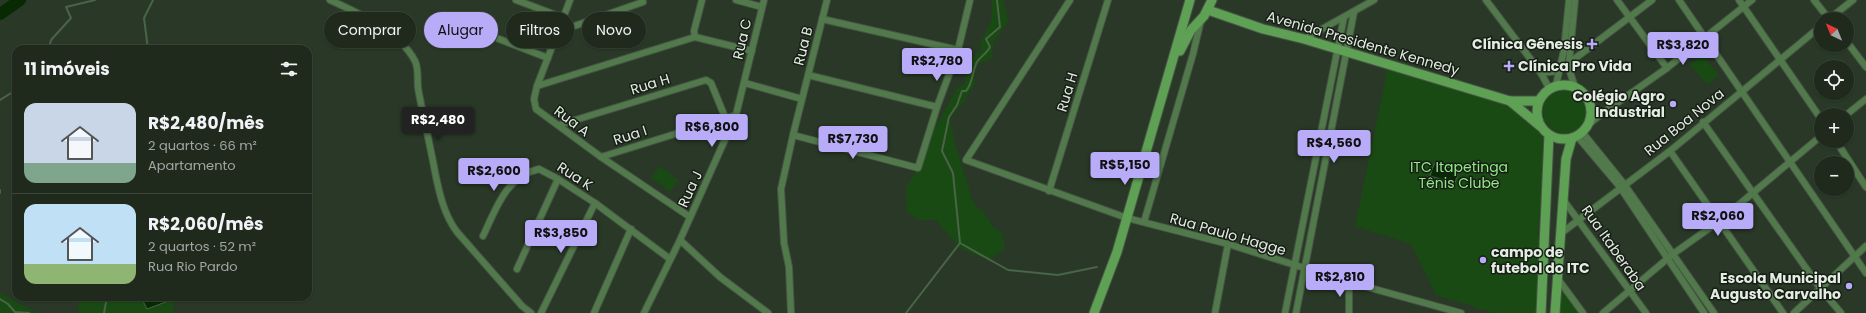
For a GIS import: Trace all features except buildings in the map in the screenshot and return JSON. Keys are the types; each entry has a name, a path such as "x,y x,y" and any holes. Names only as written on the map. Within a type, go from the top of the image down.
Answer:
{"main road":[{"path":"1173,64 1191,30 1204,15 1212,0"},
{"path":"1094,313 1117,252 1173,64 1189,4"},
{"name":"Avenida Presidente Kennedy","path":"1189,4 1204,15 1304,39 1510,101 1538,101"},
{"path":"1541,313 1546,132 1537,115 1538,101 1552,87 1568,84 1575,87 1585,96 1591,109 1566,159 1559,234 1555,313"},
{"name":"Avenida Presidente Kennedy","path":"1510,101 1546,132"},
{"path":"1546,132 1564,139 1580,133"}],"street":[{"path":"330,0 386,30 413,58 417,65 418,91 437,178 450,222 522,306 531,313"},
{"path":"516,0 548,12"},
{"name":"Rua A","path":"566,12 570,0"},
{"path":"695,36 694,31 702,0"},
{"path":"736,0 762,7"},
{"name":"Rua C","path":"745,83 764,0"},
{"name":"Rua B","path":"791,313 790,267 784,243 781,189 827,0"},
{"path":"793,135 918,168 937,107 958,50 970,0"},
{"path":"1070,0 966,160 1049,192 1127,218"},
{"name":"Rua H","path":"1049,192 1108,0"},
{"path":"1304,39 1374,0"},
{"path":"1486,0 1552,87 1559,71 1564,50 1569,0"},
{"path":"1575,0 1570,63 1570,72 1575,87"},
{"path":"1617,0 1667,68"},
{"path":"1570,63 1652,0"},
{"path":"1679,0 1706,37 1866,273"},
{"path":"1739,0 1814,109"},
{"path":"1714,313 1673,254 1580,133 1600,115 1667,68 1752,0"},
{"path":"1814,0 1823,12"},
{"path":"1838,12 1853,0"},
{"path":"574,26 643,2"},
{"path":"1285,313 1343,51 1354,12"},
{"path":"1144,222 1194,54 1204,15"},
{"path":"1296,313 1343,51 1344,17"},
{"path":"822,19 958,50"},
{"name":"Rua Boa Nova","path":"1559,234 1670,150 1814,31"},
{"path":"537,86 695,36 752,51"},
{"path":"498,39 548,58"},
{"name":"Rua A","path":"552,48 537,86 534,98 536,108 601,157 690,217"},
{"path":"1854,51 1866,66"},
{"path":"1541,73 1559,71"},
{"path":"808,75 937,107"},
{"name":"Rua H","path":"559,125 706,80 711,83 725,117"},
{"path":"745,83 802,99"},
{"name":"Rua J","path":"644,313 680,240 736,115 745,83"},
{"path":"1854,109 1866,99"},
{"path":"1591,109 1600,115"},
{"name":"Rua I","path":"601,157 725,117 736,115"},
{"path":"1703,122 1820,288 1841,313"},
{"path":"1603,313 1668,258 1718,222 1814,142"},
{"path":"1841,148 1866,187"},
{"path":"1670,150 1718,222 1783,313"},
{"name":"Rua K","path":"484,236 504,191 517,180 539,169 558,179 595,203 670,259"},
{"path":"517,269 558,179"},
{"path":"1622,186 1704,313"},
{"name":"Rua Itaberaba","path":"1562,198 1628,291 1646,313"},
{"path":"541,313 595,203"},
{"name":"Rua Paulo Hagge","path":"1127,218 1228,244 1349,282 1461,313"},
{"path":"594,313 631,229"},
{"path":"680,240 720,276 768,313"},
{"path":"1214,313 1228,244"},
{"path":"1794,313 1866,246"},
{"path":"1557,278 1583,313"},
{"path":"1349,282 1349,313"}],"green space":[{"path":"991,0 1003,0 1008,21 994,41 992,58 978,64 974,78 975,84 963,103 950,118 955,144 973,202 987,216 993,227 1002,233 1004,240 1004,250 988,260 961,249 936,220 918,220 907,212 906,188 918,168 918,158 958,87 965,84 968,61 981,50 980,42 989,27 992,12"},
{"path":"1702,55 1719,75 1707,85 1690,65"},
{"name":"ITC Itapetinga Tênis Clube","path":"1388,67 1513,103 1540,128 1547,153 1537,234 1547,236 1542,313 1494,313 1436,295 1411,244 1355,226"},
{"path":"1561,89 1569,89 1574,90 1581,95 1586,102 1586,120 1581,127 1574,132 1561,133 1553,130 1546,123 1543,115 1543,107 1546,99 1553,92"},
{"path":"660,166 678,180 670,192 651,178"},
{"path":"1563,282 1586,313 1560,313"},
{"path":"0,293 12,299 12,301 15,301 37,313 0,313"},
{"path":"79,301 174,301 173,313 78,313"}],"shaded area":[{"path":"1434,164 1459,170 1455,183 1430,176"},
{"path":"143,301 168,301 147,309"}],"waterway":[{"path":"0,14 20,0"},
{"path":"50,45 51,40 71,18 66,7 95,0"},
{"path":"147,45 144,18 153,0"},
{"path":"997,0 1000,27 986,39 990,47 977,62 970,85 966,91 962,91 957,105 949,117 942,151 953,173 960,243 1008,270 1058,275 1097,267"},
{"path":"0,100 12,92"},
{"path":"906,313 960,243"},
{"path":"0,299 8,304 15,312 29,313"},
{"path":"104,313 106,301"}],"place":[{"name":"Clínica Gênesis","path":"1592,44"},
{"name":"Clínica Pro Vida","path":"1509,66"},
{"name":"Colégio Agro Industrial","path":"1673,104"},
{"name":"campo de futebol do ITC","path":"1483,260"},
{"name":"Escola Municipal Augusto Carvalho","path":"1849,286"}]}
